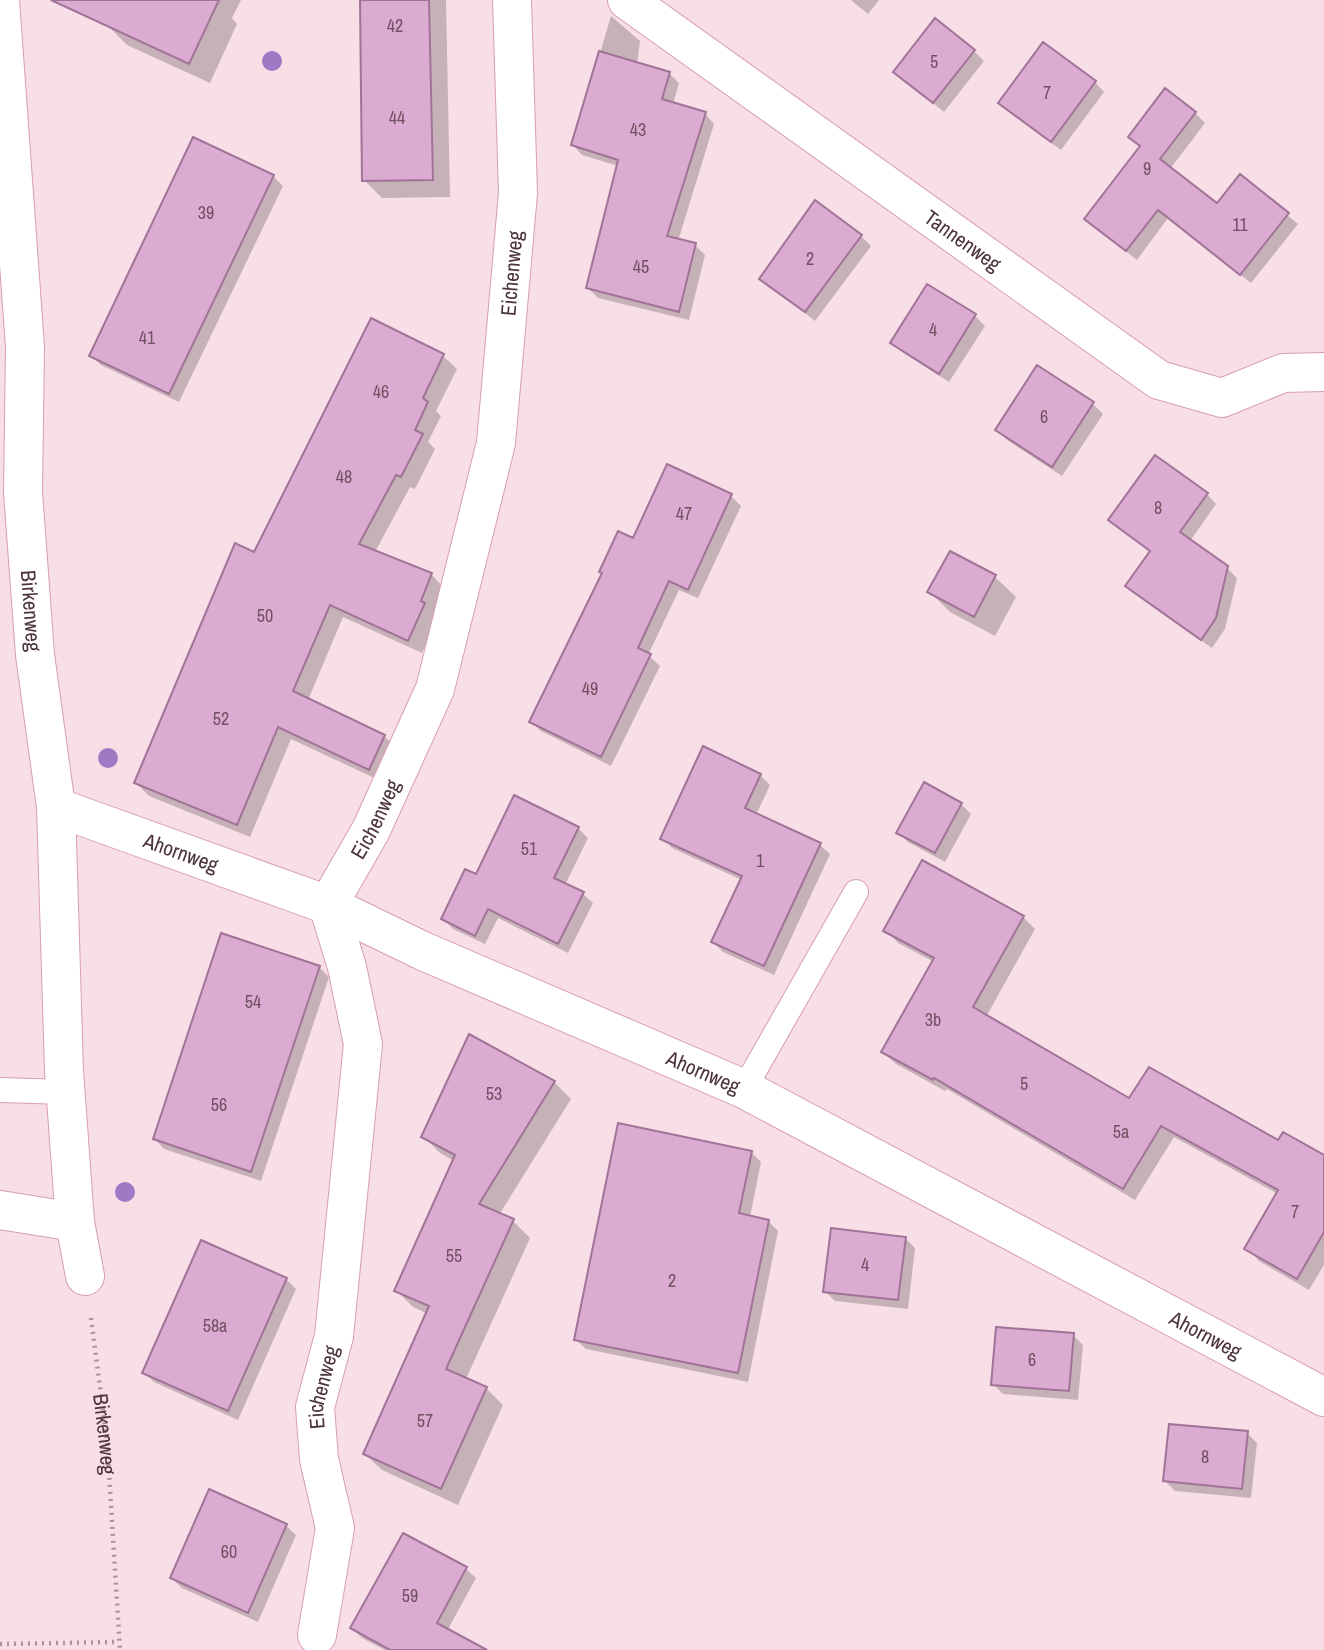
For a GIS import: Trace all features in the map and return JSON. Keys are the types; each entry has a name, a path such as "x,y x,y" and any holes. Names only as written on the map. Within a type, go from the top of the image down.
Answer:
{"street":[{"name":"Birkenweg","path":"0,0 26,347 11,495 57,807 66,1092 75,1222 85,1276"},
{"name":"Eichenweg","path":"317,1635 335,1528 320,1459 315,1407 334,1336 363,1044 347,967 328,905 371,830 435,689 496,443 518,193 512,0"},
{"name":"Tannenweg","path":"627,0 1159,380 1222,398 1283,373 1324,372"},
{"name":"Ahornweg","path":"57,807 328,905 423,951 744,1089 1324,1397"},
{"path":"0,1210 75,1222"}],"lane":[{"path":"744,1089 856,892"},
{"path":"0,1090 66,1092"}],"path":[{"name":"Birkenweg","path":"85,1276 107,1441 120,1650"},
{"path":"0,1643 119,1642"}],"building":[{"path":"51,0 219,0 189,64"},
{"path":"360,0 429,0 433,180 362,181"},
{"path":"935,18 975,50 933,103 893,72"},
{"path":"1043,42 1096,81 1051,142 998,103"},
{"path":"599,51 670,72 662,99 706,112 667,236 696,243 679,312 586,288 618,160 571,145"},
{"path":"1165,88 1196,112 1160,159 1217,203 1240,174 1289,213 1240,275 1158,210 1126,251 1084,219 1140,146 1128,137"},
{"path":"193,137 274,175 169,394 89,356"},
{"path":"815,200 862,235 805,312 759,279"},
{"path":"927,284 976,314 939,374 890,343"},
{"path":"371,318 444,354 423,398 428,402 415,430 423,434 401,477 396,475 359,544 432,573 421,601 425,603 408,641 330,605 293,691 385,735 369,770 278,727 237,825 134,783 235,543 254,552"},
{"path":"1037,365 1094,402 1052,467 995,430"},
{"path":"1155,455 1208,493 1180,532 1228,566 1216,618 1201,640 1125,586 1150,551 1108,520"},
{"path":"667,464 732,494 688,590 669,581 638,648 651,654 601,757 529,722 602,573 599,572 618,531 633,538"},
{"path":"950,551 996,575 974,617 927,592"},
{"path":"703,746 761,774 745,808 821,843 764,966 711,942 742,876 660,839"},
{"path":"924,782 962,803 935,853 896,833"},
{"path":"514,795 579,827 554,878 584,892 558,944 488,909 475,936 441,919 465,869 476,874"},
{"path":"922,860 1024,916 973,1007 1129,1098 1149,1067 1278,1140 1283,1132 1324,1155 1324,1232 1297,1279 1244,1249 1278,1190 1161,1126 1123,1189 934,1078 933,1080 881,1052 934,958 883,931"},
{"path":"221,933 320,966 251,1172 153,1139"},
{"path":"469,1034 555,1081 479,1204 514,1219 446,1369 487,1387 441,1489 363,1454 429,1306 394,1291 455,1155 421,1137"},
{"path":"618,1123 752,1151 739,1213 769,1220 738,1373 574,1340"},
{"path":"831,1228 906,1237 898,1300 823,1292"},
{"path":"201,1240 287,1278 228,1411 142,1373"},
{"path":"996,1327 1074,1333 1069,1391 991,1385"},
{"path":"1169,1424 1248,1431 1242,1489 1163,1481"},
{"path":"209,1489 287,1524 248,1613 170,1578"},
{"path":"403,1533 467,1567 437,1623 487,1650 390,1650 350,1628"}]}
